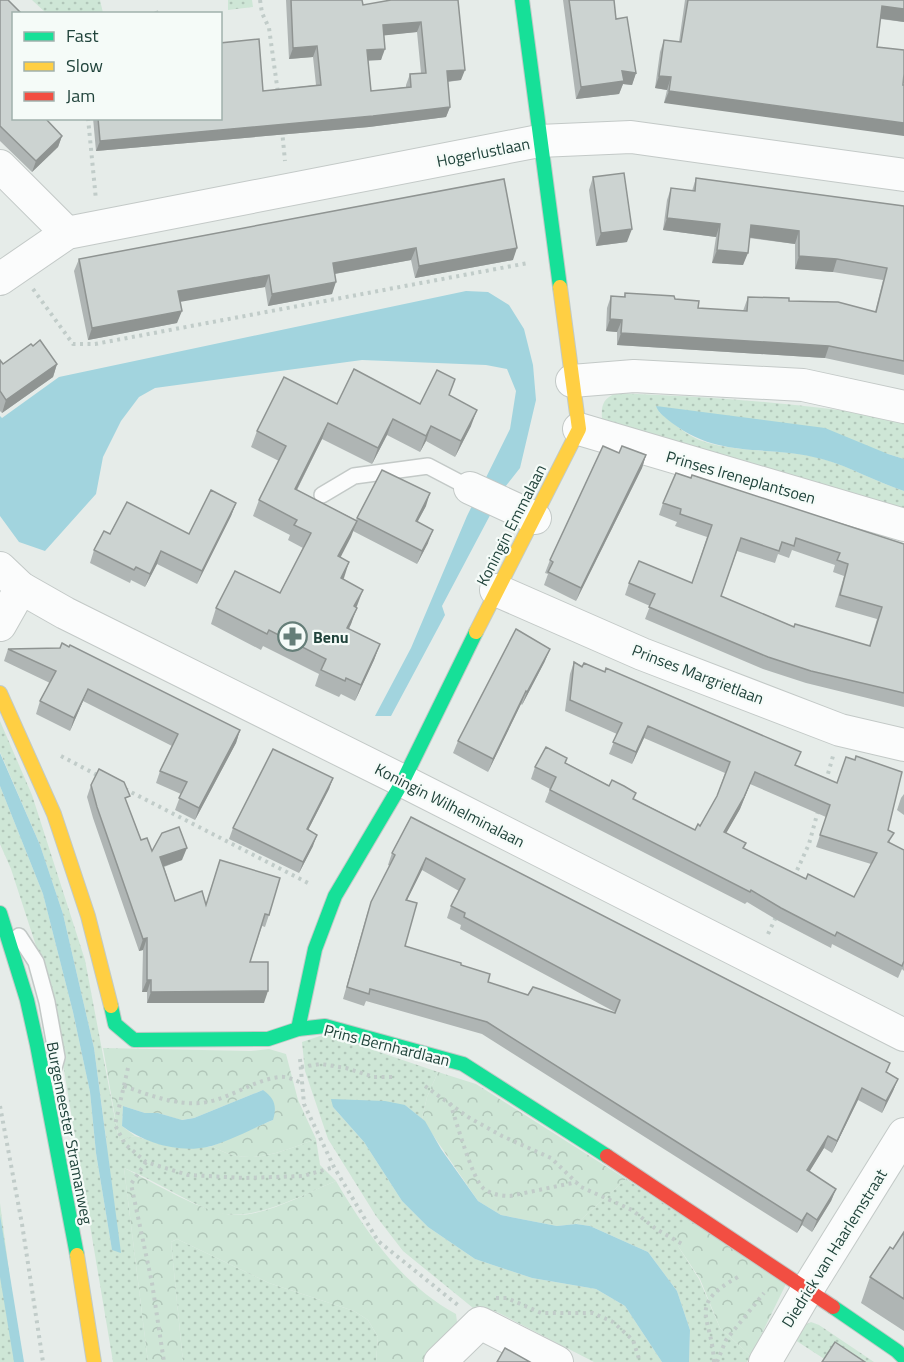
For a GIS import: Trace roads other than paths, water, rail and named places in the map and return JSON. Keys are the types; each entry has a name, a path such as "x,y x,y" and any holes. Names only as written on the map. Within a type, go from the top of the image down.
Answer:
{"street":[{"path":"522,0 579,429"},
{"name":"Hogerlustlaan","path":"9,274 67,233 539,141 631,137 904,175"},
{"path":"0,166 67,233"},
{"path":"572,381 634,376 803,385 904,407"},
{"name":"Koningin Emmalaan","path":"298,1029 315,948 335,896 403,781 496,590 522,512 579,429"},
{"name":"Prinses Ireneplantsoen","path":"579,429 904,525"},
{"path":"470,488 522,512"},
{"path":"0,625 10,578"},
{"name":"Koningin Wilhelminalaan","path":"10,578 65,614 403,781 904,1035"},
{"name":"Prinses Margrietlaan","path":"496,590 642,654 840,730 904,745"},
{"name":"Prins Bernhardlaan","path":"0,693 54,814 88,916 115,1024 134,1040 268,1039 298,1029 325,1026 463,1064 636,1174 897,1351 904,1358"},
{"name":"Burgemeester Stramanweg","path":"0,913 26,997 47,1093 94,1362"},
{"name":"Diedrick van Haarlemstraat","path":"765,1362 904,1134"},
{"path":"440,1362 486,1310 557,1362"}],"lane":[{"path":"322,495 354,476 428,466 470,488"},
{"path":"0,908 36,962 47,1002 57,1058 47,1093"}],"water":[{"path":"466,291 488,292 509,305 524,329 533,365 536,400 520,468 505,487 442,606 445,615 391,716 375,716 411,648 467,516 510,429 516,391 507,369 486,365 362,360 155,388 139,397 121,421 103,457 96,494 45,551 19,542 0,516 0,416 2,418 59,377"},
{"path":"656,406 825,428 904,459 904,491 822,459 783,452 727,447 709,442 690,435 672,423"},
{"path":"0,753 40,845 63,914 94,1048 121,1253 112,1250 96,1153 90,1092 73,1012 43,894 0,786"},
{"path":"263,1090 274,1103 273,1120 207,1147 185,1149 162,1145 151,1142 122,1126 123,1106 182,1120 194,1118"},
{"path":"331,1099 385,1101 405,1105 425,1121 441,1149 478,1201 501,1215 557,1226 576,1224 590,1226 648,1252 677,1291 690,1330 689,1362 662,1362 625,1306 596,1289 532,1278 475,1259 428,1227 402,1201 364,1142 333,1107"},
{"path":"0,1215 24,1362 14,1362 0,1277"}],"place":[{"name":"Benu","path":"292,637"}]}
